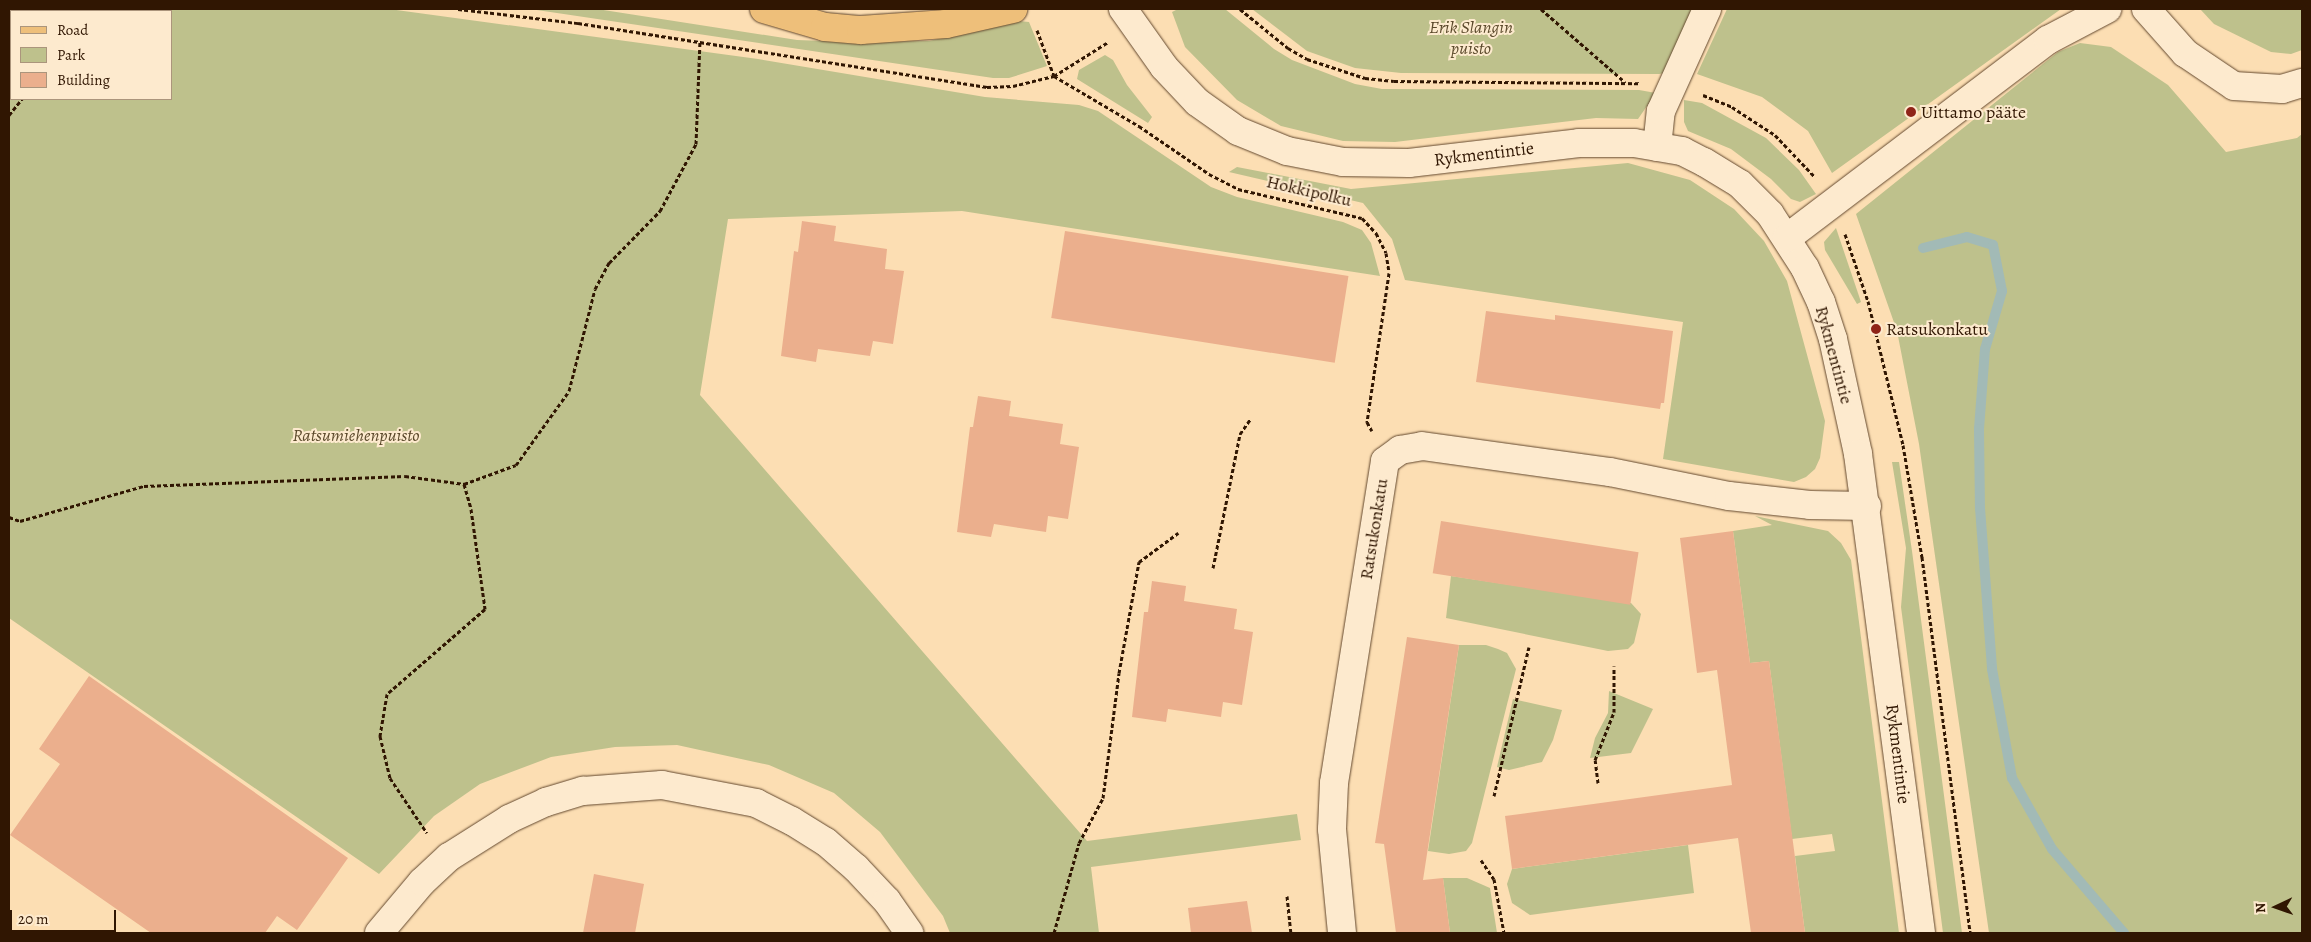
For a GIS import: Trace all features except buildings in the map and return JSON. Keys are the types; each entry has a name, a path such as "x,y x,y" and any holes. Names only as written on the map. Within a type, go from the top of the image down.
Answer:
{"main road":[{"path":"764,9 825,27 861,30 946,24 1013,9"}],"street":[{"name":"Rykmentintie","path":"1123,9 1164,67 1197,102 1238,131 1287,151 1343,162 1402,164 1579,143 1634,143 1682,152 1722,171 1755,197 1787,238 1821,302 1833,339 1867,506 1921,933"},
{"path":"1657,147 1661,111 1671,85 1707,9"},
{"path":"1787,238 2048,40 2107,9"},
{"path":"2146,9 2185,53 2234,86 2282,89 2302,83"},
{"name":"Ratsukonkatu","path":"1342,933 1332,829 1334,783 1386,461 1400,450 1422,446 1610,472 1729,496 1810,505 1867,506"},
{"path":"379,933 422,882 449,857 481,834 546,802 583,791 662,785 756,803 826,842 887,901 909,933"}],"path":[{"path":"1240,9 1288,48 1307,59 1365,78 1394,81 1671,85 1732,107 1756,121 1812,172 1832,202 1868,301 1903,445 1922,557 1970,933"},
{"path":"1541,9 1626,83"},
{"name":"Hokkipolku","path":"1036,28 1054,76 1139,126 1209,174 1238,189 1362,218 1376,233 1386,253 1389,273 1368,422 1386,461"},
{"path":"9,517 20,521 144,486 405,476 464,484 516,465 569,391 595,289 609,263 660,210 696,144 700,42"},
{"path":"9,114 21,100"},
{"path":"1214,568 1240,434 1251,418"},
{"path":"464,484 471,509 485,609 387,694 380,736 390,778 428,835 481,834"},
{"path":"1054,933 1079,843 1104,798 1119,672 1140,562 1178,534"},
{"path":"1494,796 1529,647"},
{"path":"1598,782 1595,760 1614,712 1614,666"},
{"path":"1481,860 1494,879 1504,933"},
{"path":"1287,896 1291,933"}],"green space":[{"name":"Ratsumiehenpuisto","path":"9,9 389,9 758,59 985,97 1079,105 1098,111 1211,187 1237,197 1343,222 1362,230 1371,243 1380,276 962,211 728,219 700,395 1087,841 1297,814 1301,840 1091,867 1099,933 950,933 943,916 880,832 834,793 769,765 677,745 615,747 551,757 480,784 434,816 379,874 9,618"},
{"path":"530,9 597,9 797,40 849,42 929,41 1018,21 1029,22 1047,66 1009,78 993,78"},
{"path":"1178,9 1225,9 1274,49 1292,60 1355,84 1382,89 1639,90 1656,93 1638,119 1596,118 1395,142 1343,141 1281,126 1237,100 1185,47 1172,12"},
{"name":"Erik Slangin puisto","path":"1252,9 1696,9 1665,73 1659,74 1401,73 1355,68 1307,51"},
{"path":"1727,9 2061,9 1832,173 1808,131 1762,97 1697,74"},
{"path":"2200,9 2302,9 2302,50 2291,54 2271,52 2214,24"},
{"path":"2080,43 2111,47 2168,85 2226,152 2297,138 2302,134 2302,933 1989,933 1919,444 1897,331 1856,214 2058,52"},
{"path":"1105,55 1113,60 1127,85 1152,117 1148,123 1077,79 1079,70"},
{"path":"1684,100 1702,103 1766,138 1799,170 1816,194 1800,202 1791,199 1771,179 1731,149 1688,131 1684,122"},
{"path":"1628,163 1690,180 1734,209 1764,241 1787,281 1825,421 1820,458 1815,469 1806,477 1794,482 1663,459 1683,322 1405,280 1392,239 1363,203 1229,172 1237,167 1351,189"},
{"path":"1836,228 1861,302 1857,304 1825,250 1824,242"},
{"path":"1892,462 1899,462 1962,933 1943,933 1901,607 1906,548"},
{"path":"1755,516 1828,531 1841,543 1851,560 1899,933 1805,933 1795,856 1835,851 1832,834 1792,839 1769,661 1750,663 1733,531 1772,525"},
{"path":"1451,576 1631,603 1641,614 1634,643 1628,649 1608,651 1446,618"},
{"path":"1459,645 1486,645 1498,649 1507,653 1516,669 1472,843 1466,851 1449,854 1428,851"},
{"path":"1609,691 1653,709 1631,753 1590,758 1595,738 1608,713"},
{"path":"1513,699 1562,710 1553,740 1542,762 1509,770 1497,767"},
{"path":"1688,845 1694,893 1530,915 1512,903 1507,884 1512,869"},
{"path":"1443,878 1467,878 1490,888 1497,933 1450,933"}],"waterway":[{"path":"1923,248 1967,237 1993,245 2002,291 1985,349 1979,429 1980,508 1992,669 2012,778 2052,849 2124,933"}],"place":[{"name":"Uittamo pääte","path":"1911,112"},
{"name":"Ratsukonkatu","path":"1876,329"}]}
